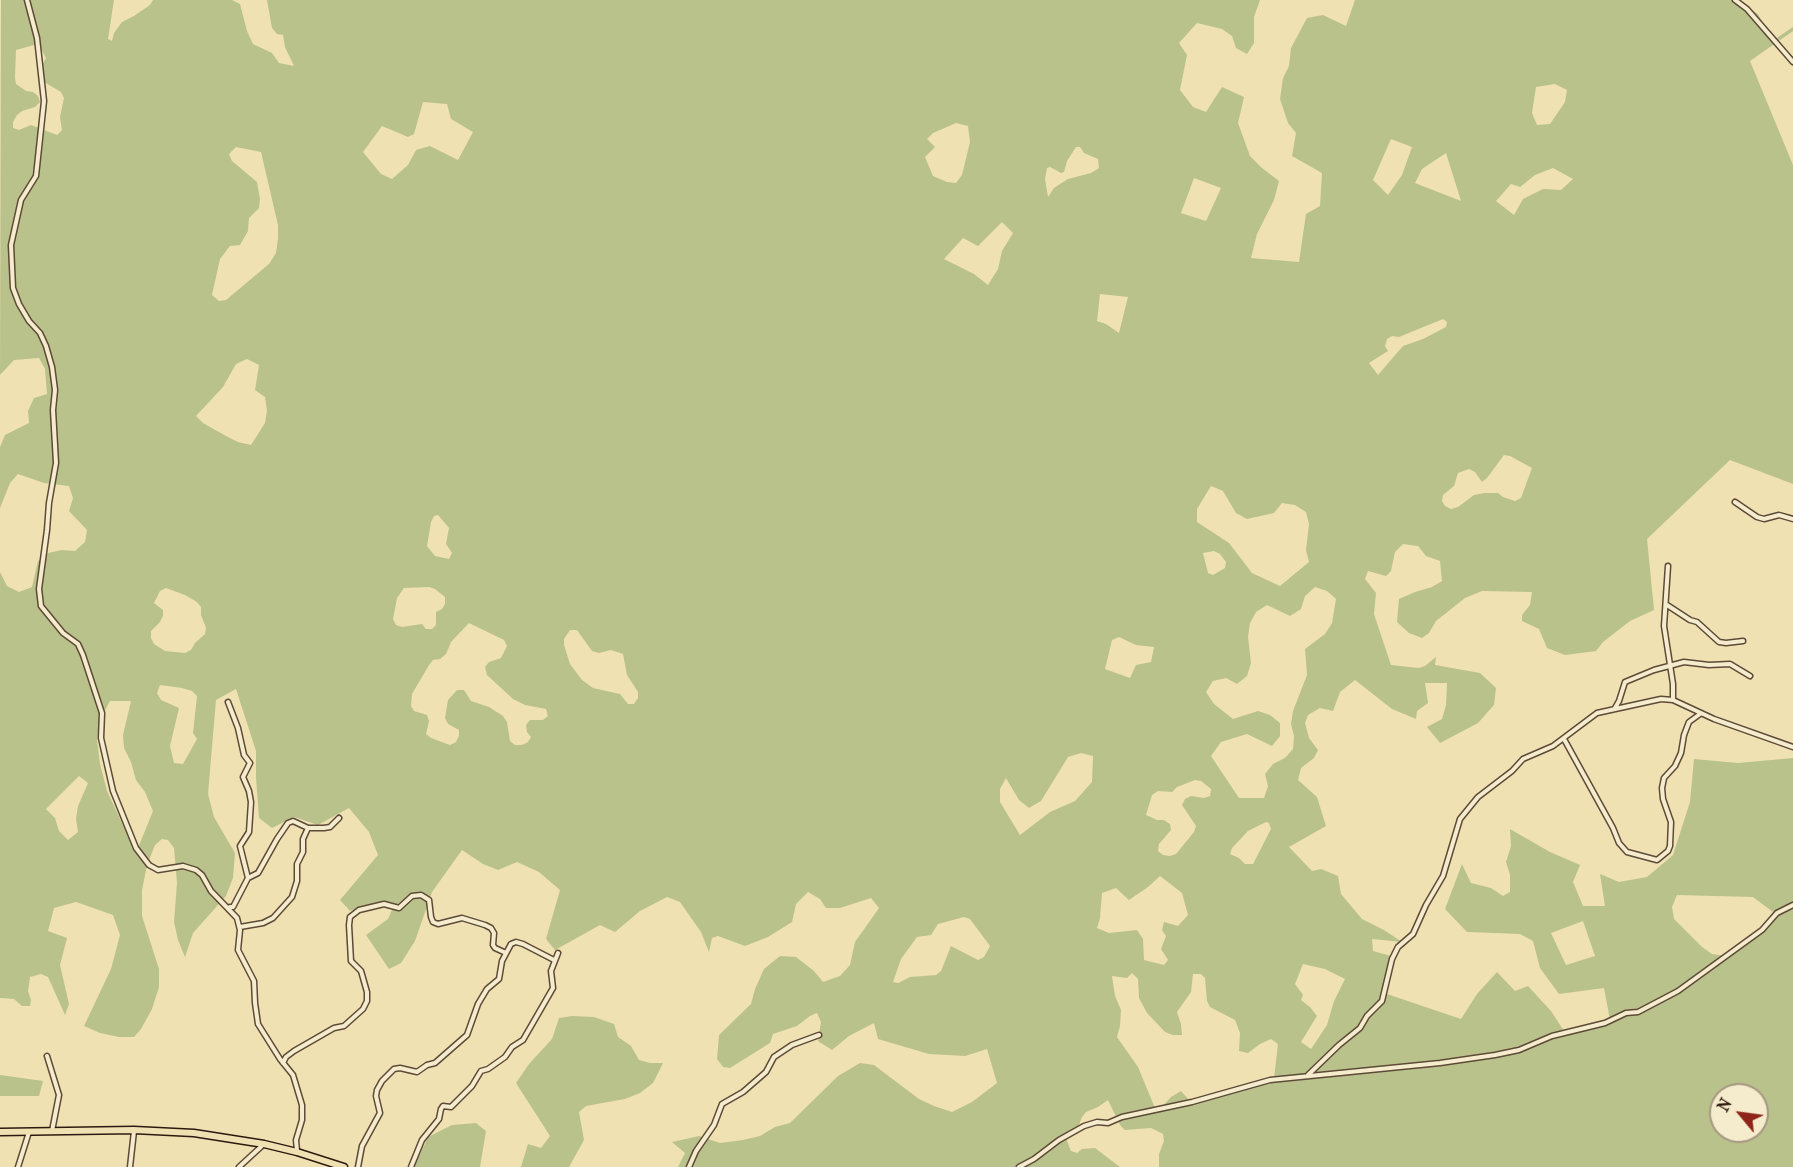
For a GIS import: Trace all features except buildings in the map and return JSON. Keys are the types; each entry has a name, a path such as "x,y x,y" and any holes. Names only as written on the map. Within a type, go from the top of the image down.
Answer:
{"main road":[{"path":"0,1132 134,1130 218,1136 297,1152 344,1167"}],"street":[{"path":"27,0 37,38 44,100 36,176 21,200 11,244 13,288 19,304 29,321 40,333 46,346 55,390 53,410 56,463 39,589 41,606 63,633 78,644 83,655 102,713 101,738 113,791 136,848 149,865 158,870 183,866 196,870 202,875 211,891 237,918 240,927 238,950 254,981 258,1024 293,1075 302,1105 302,1120 296,1140 297,1152"},
{"path":"1735,0 1747,9 1793,62"},
{"path":"1735,502 1757,518 1764,519 1779,515 1793,519"},
{"path":"1668,566 1664,626 1673,700"},
{"path":"1666,604 1689,620 1697,622 1719,642 1743,641"},
{"path":"1614,709 1625,682 1670,665 1684,662 1708,665 1730,664 1750,676"},
{"path":"1307,1076 1360,1028 1367,1016 1382,1001 1392,959 1398,947 1413,934 1425,905 1443,876 1461,819 1478,797 1512,771 1523,759 1553,746 1597,714 1661,699 1673,700 1755,735 1771,738 1793,747"},
{"path":"228,702 238,728 244,755 250,763 243,777 251,802 249,832 240,846 248,878"},
{"path":"1564,739 1619,843 1627,852 1657,860 1668,851 1670,846 1671,822 1663,799 1664,778 1681,753 1689,722 1701,713"},
{"path":"229,908 233,906 248,878 258,873 288,824 293,821 308,828 330,827 339,818"},
{"path":"240,927 263,923 273,918 292,897 297,881 297,864 303,852 303,839 308,828"},
{"path":"283,1063 286,1057 294,1051 334,1028 344,1026 363,1009 367,1001 361,971 351,961 350,917 359,910 384,904 399,908 412,896 421,895 429,900 430,917 433,922 438,924 462,918 485,925 494,933 495,948 506,953"},
{"path":"1018,1167 1034,1159 1059,1140 1084,1126 1097,1122 1108,1123 1122,1117 1192,1102 1270,1080 1440,1063 1495,1055 1519,1050 1552,1036 1605,1023 1626,1013 1638,1012 1678,991 1762,930 1777,913 1793,905"},
{"path":"358,1167 362,1146 380,1113 376,1096 382,1081 394,1069 417,1072 435,1063 467,1035 478,1004 487,989 499,979 506,953 511,944 516,942 554,960"},
{"path":"411,1167 422,1140 440,1119 443,1106 451,1107 472,1086 481,1071 505,1057 512,1047 523,1040 552,988 551,971 558,953"},
{"path":"689,1167 696,1151 714,1125 722,1104 743,1092 766,1072 774,1057 792,1045 819,1035"},
{"path":"47,1056 59,1095 52,1131"},
{"path":"130,1167 134,1130"},
{"path":"18,1167 29,1132"},
{"path":"238,1167 264,1144"}],"green space":[{"path":"1,0 114,0 108,39 112,41 114,33 122,22 150,5 153,0 232,0 240,4 253,44 272,53 279,63 294,66 285,47 283,35 277,34 272,28 267,0 1260,0 1254,17 1254,43 1247,54 1236,48 1232,36 1222,29 1197,23 1179,43 1187,55 1180,90 1193,107 1206,112 1222,87 1244,97 1238,123 1250,156 1279,181 1274,200 1257,234 1251,258 1299,262 1306,214 1320,206 1322,173 1292,156 1296,133 1288,123 1280,99 1283,78 1289,66 1291,48 1307,18 1323,15 1346,26 1355,0 1737,0 1758,14 1772,41 1793,27 1793,31 1750,61 1793,165 1793,484 1730,460 1647,539 1654,610 1630,621 1603,642 1596,651 1565,655 1547,648 1539,629 1522,621 1522,615 1530,605 1532,592 1482,591 1465,598 1436,621 1429,633 1422,638 1409,633 1397,622 1399,599 1442,581 1440,561 1426,556 1418,546 1403,544 1395,552 1391,571 1386,576 1368,571 1365,579 1376,593 1374,614 1391,665 1419,668 1436,657 1435,665 1480,673 1496,688 1494,705 1478,723 1440,743 1427,727 1442,719 1446,705 1447,683 1425,683 1428,703 1417,711 1416,719 1392,709 1355,680 1340,692 1333,711 1320,708 1308,715 1305,723 1309,738 1318,750 1314,758 1301,768 1298,780 1317,797 1326,826 1289,847 1312,871 1321,869 1338,876 1341,894 1362,919 1402,942 1372,939 1373,951 1391,956 1384,993 1461,1019 1477,994 1497,972 1515,991 1528,986 1551,1011 1566,1034 1599,1028 1610,1020 1604,988 1559,994 1540,968 1533,941 1520,934 1467,932 1445,909 1462,864 1471,883 1491,888 1503,896 1510,892 1510,875 1506,862 1511,846 1510,829 1550,852 1580,865 1573,882 1583,906 1605,906 1600,874 1619,882 1647,877 1673,855 1690,802 1694,759 1738,763 1793,758 1793,1167 1159,1167 1159,1154 1164,1141 1163,1134 1151,1128 1125,1130 1120,1125 1108,1100 1086,1112 1077,1130 1066,1138 1071,1151 1077,1153 1082,1149 1095,1148 1120,1167 678,1167 685,1153 672,1142 699,1136 720,1143 760,1136 775,1127 790,1123 838,1076 860,1063 874,1065 919,1099 952,1112 972,1102 997,1083 987,1049 965,1056 929,1054 878,1039 874,1023 849,1036 832,1050 818,1041 821,1022 817,1013 797,1026 773,1034 770,1043 730,1068 723,1067 717,1059 719,1035 751,1004 764,969 780,956 796,957 814,971 823,982 840,976 850,965 855,942 879,908 871,898 840,908 826,908 820,899 808,892 796,904 792,922 768,937 745,946 718,936 712,938 709,952 701,932 680,902 667,897 640,911 615,932 600,925 555,950 546,939 560,890 539,872 517,862 498,870 483,864 462,850 432,892 415,941 401,963 389,969 366,935 388,919 395,903 378,902 350,911 340,900 378,855 369,832 349,808 318,825 294,817 272,828 259,818 256,751 236,689 216,700 208,794 214,817 235,853 233,878 226,896 193,933 185,957 174,922 177,883 174,848 168,840 162,839 155,845 147,865 142,890 142,916 159,969 159,987 152,1009 141,1029 134,1037 119,1037 100,1033 84,1026 111,969 120,935 113,915 76,902 54,908 48,931 67,938 60,965 69,1004 65,1015 48,977 41,974 30,977 28,991 30,1006 22,1006 14,999 0,998 0,572 7,586 19,592 32,587 38,561 48,553 62,550 75,551 85,542 87,530 69,511 73,498 69,486 44,483 18,474 10,483 0,508 0,447 5,435 29,423 28,411 34,398 47,394 45,369 39,358 14,360 0,375","holes":["34,45 40,47 46,58 40,69 44,82 61,92 64,98 60,117 62,130 57,135 31,125 19,130 13,128 17,115 35,107 40,102 38,96 33,92 26,91 16,84 16,50","1555,84 1567,90 1565,102 1550,124 1537,125 1532,113 1536,87","423,102 447,104 451,119 473,132 458,160 430,146 416,150 408,165 392,179 381,174 363,152 382,126 408,137 414,134","956,123 968,126 970,142 962,175 956,183 933,176 925,157 935,147 927,139 933,133","1391,139 1412,147 1402,175 1388,195 1373,180","236,147 261,152 278,225 278,239 276,253 269,264 226,300 219,301 212,295 220,259 230,246 240,245 248,231 249,218 259,208 257,182 232,161 229,154","1076,147 1080,147 1084,153 1098,159 1099,168 1091,173 1068,179 1054,188 1048,197 1045,179 1047,168 1050,167 1061,173 1064,172 1067,161","1446,153 1461,201 1415,183 1422,169","1553,168 1573,179 1561,190 1543,189 1523,199 1514,215 1496,201 1511,184 1520,187 1535,175","1194,178 1221,188 1206,221 1181,213","1002,222 1013,233 1002,251 998,269 988,285 974,274 944,259 963,238 978,246","1100,294 1128,297 1119,333 1097,321","1443,319 1447,322 1446,327 1403,346 1378,375 1369,363 1388,351 1385,346 1387,339 1392,336 1399,337","247,359 259,365 255,390 265,397 267,410 265,423 251,445 238,442 203,423 196,416 223,387 236,364","1504,455 1532,468 1521,498 1515,501 1498,493 1485,493 1474,495 1458,507 1451,509 1445,506 1442,501 1443,495 1454,486 1458,473 1469,469 1475,472 1482,482","1211,486 1223,491 1236,513 1247,519 1274,513 1282,503 1295,505 1306,512 1309,524 1306,550 1309,562 1280,586 1252,573 1229,543 1197,522 1197,509","438,515 449,528 446,544 452,553 449,559 435,556 427,546 431,522 434,516","1214,551 1220,554 1226,562 1225,568 1213,575 1208,573 1203,553","429,587 445,597 445,604 436,612 436,625 432,629 426,629 422,624 402,627 396,625 393,619 397,598 404,588","1315,587 1327,591 1336,599 1332,623 1325,634 1305,649 1307,675 1293,711 1291,724 1294,736 1293,749 1285,758 1273,764 1265,774 1268,786 1264,798 1239,798 1211,756 1221,742 1247,734 1272,746 1280,736 1280,723 1270,715 1258,711 1233,719 1214,704 1206,692 1213,681 1226,678 1237,684 1247,676 1251,663 1248,637 1250,623 1256,612 1267,605 1290,616 1301,609 1305,596","166,588 185,595 201,607 201,615 206,628 205,634 191,650 185,653 165,651 154,644 151,631 160,622 163,610 154,603 160,591","469,623 504,640 507,646 501,658 489,662 485,667 487,675 513,699 525,705 546,709 548,716 543,720 530,720 526,725 531,737 528,742 515,745 510,741 507,722 503,716 489,707 471,701 464,690 457,690 448,700 445,718 448,724 459,730 456,742 450,745 431,738 426,734 429,721 427,715 414,711 411,706 412,694 429,665 433,660 440,659 446,654 451,642","570,630 577,630 592,651 599,653 611,650 623,654 627,675 638,692 638,698 634,704 628,704 620,694 593,688 582,680 570,664 564,639","1119,637 1136,645 1154,647 1151,662 1136,665 1130,678 1105,669 1112,640","160,685 182,688 192,691 197,696 193,733 197,739 183,764 174,763 170,746 179,708 161,700 157,693","110,701 131,701 123,735 124,748 136,780 145,792 153,811 136,853 107,791 97,740 99,722","1081,753 1093,756 1092,782 1075,801 1050,812 1020,835 1000,802 1000,789 1006,778 1019,800 1029,808 1041,801 1068,757","79,776 88,783 78,806 76,819 78,832 68,840 59,831 55,818 46,809","1195,780 1201,781 1211,789 1210,796 1204,798 1191,796 1185,799 1182,805 1196,826 1194,832 1176,854 1170,856 1158,851 1159,844 1171,830 1170,824 1146,815 1152,795 1158,791 1172,792 1177,787","1266,822 1269,823 1271,829 1253,864 1245,864 1230,854 1232,848 1248,831","1160,876 1182,893 1188,915 1178,926 1164,922 1162,930 1166,936 1161,949 1168,960 1164,965 1144,960 1143,939 1137,930 1109,933 1097,928 1102,893 1116,888 1129,900","1677,895 1753,897 1773,912 1757,933 1726,956 1712,954 1674,919 1672,907","964,917 970,919 990,946 984,957 978,960 951,946 941,971 936,975 910,977 898,983 893,982 901,959 917,937 931,935 938,924","1583,921 1595,956 1566,965 1551,933","1303,964 1325,969 1345,979 1334,1001 1327,1025 1311,1049 1301,1042 1317,1016 1301,1000 1303,995 1295,984","1132,973 1138,979 1139,998 1147,1013 1165,1032 1182,1035 1177,1012 1191,992 1193,974 1201,974 1205,978 1207,1001 1210,1007 1235,1020 1240,1033 1239,1051 1248,1053 1271,1039 1278,1044 1274,1078 1221,1095 1189,1100 1181,1091 1171,1097 1161,1108 1155,1108 1138,1067 1117,1037 1121,1010 1115,996 1112,976 1127,978"]},
{"path":"594,1017 614,1024 618,1037 631,1046 639,1060 663,1063 653,1083 640,1093 625,1099 586,1106 579,1112 584,1140 569,1167 521,1167 528,1144 541,1148 550,1136 516,1083 529,1064 552,1039 559,1018"},
{"path":"0,1075 43,1081 39,1096 0,1096"},
{"path":"476,1123 486,1131 480,1167 414,1167 428,1137 452,1125"}]}
